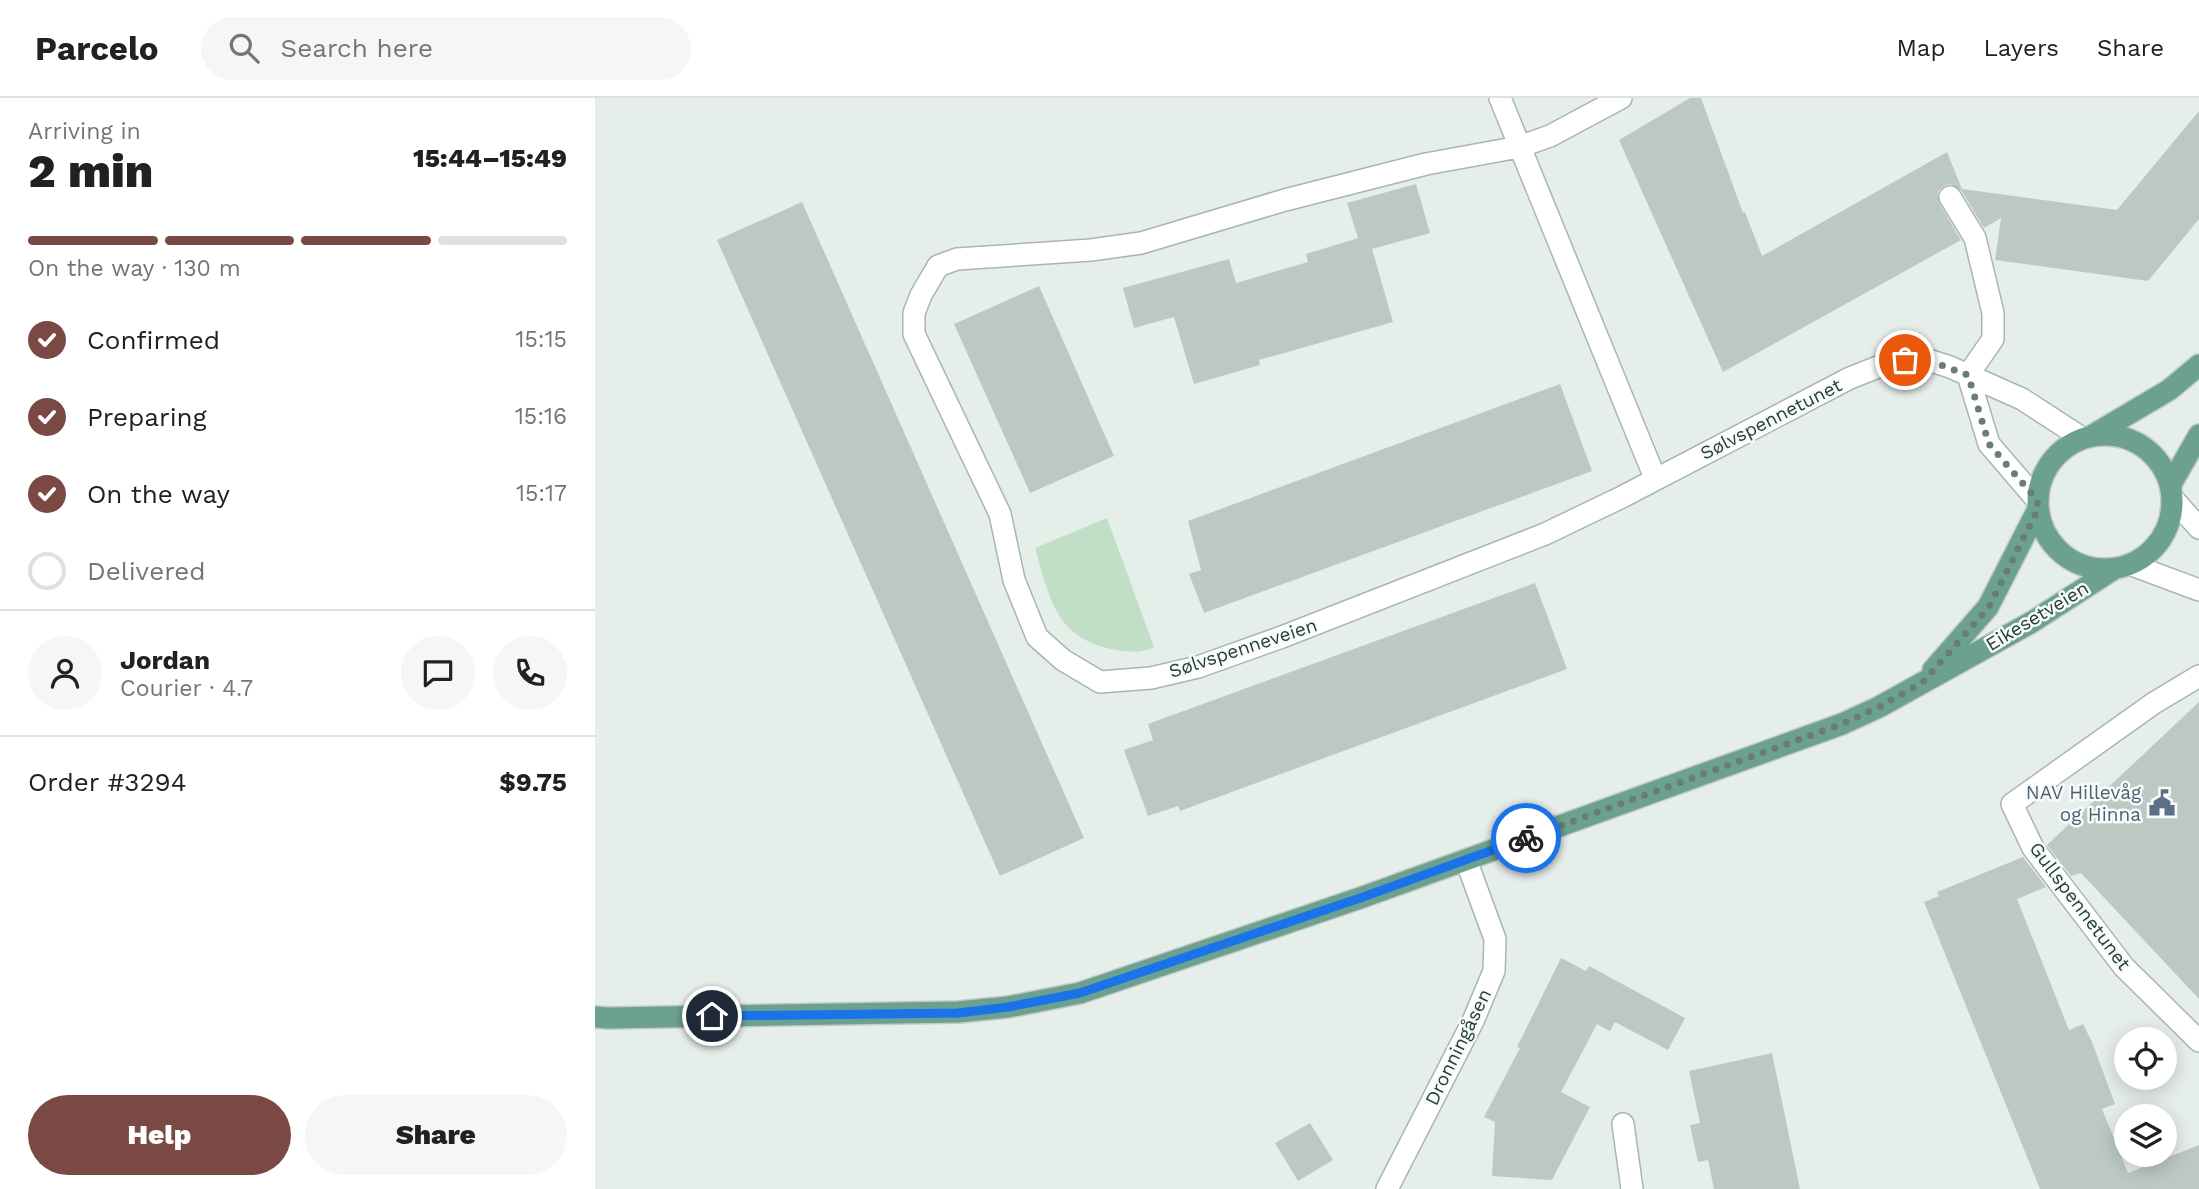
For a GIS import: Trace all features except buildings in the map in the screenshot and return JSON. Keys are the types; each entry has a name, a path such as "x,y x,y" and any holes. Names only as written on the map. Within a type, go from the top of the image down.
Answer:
{"main road":[{"path":"2199,365 2169,390 2059,452 2043,474 2037,505 2046,535 2063,556 2087,568 2123,567 2154,550 2169,527 2173,492 2199,435"},
{"path":"2087,437 2118,435 2141,444 2160,461 2173,492"},
{"name":"Eikesetveien","path":"1923,682 1989,607 2037,505"},
{"name":"Eikesetveien","path":"595,1017 958,1013 1008,1007 1080,993 1363,897 1842,724 1879,707 2032,622 2123,567"}],"street":[{"path":"1500,98 1655,478"},
{"path":"1519,147 1550,136 1621,98"},
{"name":"Sølvspenneveien","path":"1519,147 1400,171 1285,200 1141,243 1091,250 957,259 939,266 921,295 914,313 914,334 1000,514 1014,580 1037,637 1063,660 1100,682 1151,678 1198,667 1282,637 1545,534 1590,514 1655,478"},
{"path":"1951,197 1975,238 1993,313 1993,339 1968,375 1989,444 2037,505"},
{"name":"Sølvspennetunet","path":"1655,478 1850,378 1888,363 1922,358 2022,399 2087,437"},
{"path":"2173,492 2199,528"},
{"path":"2123,567 2199,590"},
{"name":"Gullspennetunet","path":"2199,676 2154,703 2012,804 2033,848 2124,967 2199,1041"},
{"name":"Dronningåsen","path":"1387,1189 1473,1021 1494,971 1495,939 1466,860"},
{"path":"1623,1124 1632,1189"}],"green space":[{"path":"1107,518 1154,647 1143,651 1111,649 1077,635 1057,612 1050,598 1035,548"}],"way so far":[{"path":"1526,838 1842,724 1879,707 1923,682 1989,607 2038,509 2037,500 1989,444 1968,375 1922,358 1905,360"}],"place":[{"name":"NAV Hillevåg og Hinna","path":"2162,803"}],"route":[{"path":"712,1016 958,1013 1008,1007 1080,993 1363,897 1526,838"}]}
